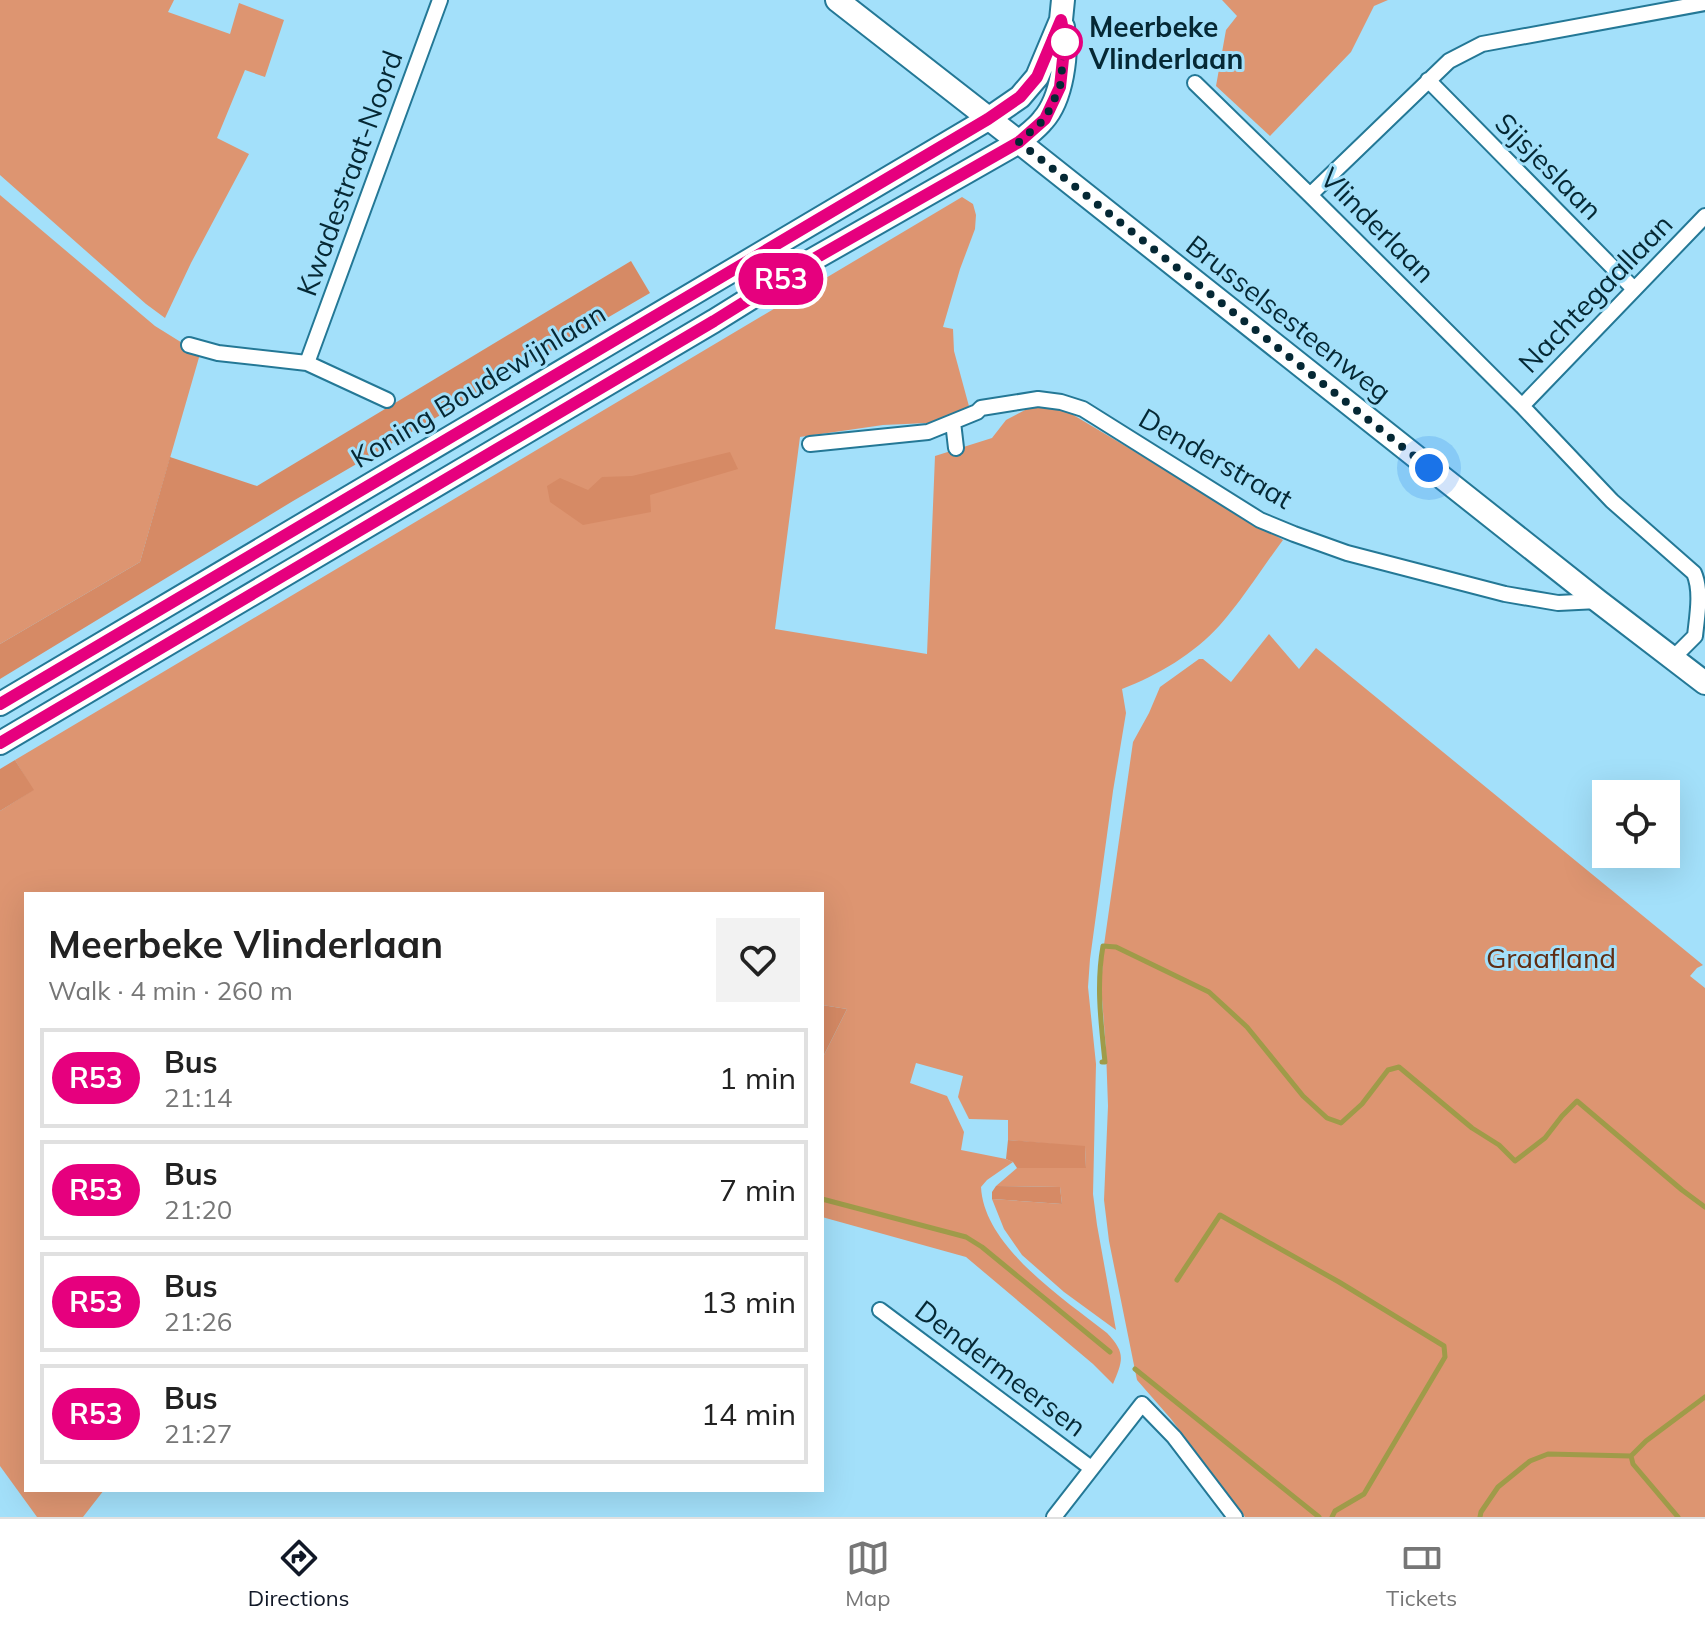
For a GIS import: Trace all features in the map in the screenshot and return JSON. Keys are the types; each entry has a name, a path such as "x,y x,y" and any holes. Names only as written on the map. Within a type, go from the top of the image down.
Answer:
{"main road":[{"name":"Brusselsesteenweg","path":"837,0 1705,683"},
{"name":"Koning Boudewijnlaan","path":"0,704 988,119 1020,97 1037,77 1062,10"},
{"path":"0,743 812,260 1019,142 1045,119 1060,87 1065,40 1062,10"}],"street":[{"name":"Kwadestraat-Noord","path":"307,363 440,0"},
{"path":"1310,195 1449,61 1482,44 1705,3"},
{"name":"Sijsjeslaan","path":"1428,80 1634,289"},
{"name":"Vlinderlaan","path":"1195,83 1522,406 1612,501 1694,573 1698,580 1700,636"},
{"name":"Nachtegaallaan","path":"1522,406 1705,216"},
{"path":"189,345 218,353 307,363 387,400"},
{"name":"Denderstraat","path":"810,444 928,432 981,408 1038,399 1061,402 1083,409 1260,520 1294,534 1347,553 1505,594 1558,603 1598,601"},
{"path":"953,422 956,448"},
{"path":"1673,658 1700,636"},
{"name":"Dendermeersen","path":"880,1310 1091,1468"},
{"path":"1054,1517 1142,1404 1174,1437 1235,1517"}],"green space":[{"path":"0,0 174,0 168,12 230,34 239,3 284,20 265,77 245,70 217,138 249,154 165,318 0,175"},
{"path":"1222,0 1388,0 1374,6 1351,52 1270,136 1216,86 1226,30 1237,16"},
{"path":"0,195 155,326 200,354 140,562 0,644"},
{"path":"962,197 973,204 975,229 943,327 953,329 954,351 970,410 928,423 883,425 800,437 775,629 927,654 935,456 992,438 1006,420 1027,409 1046,406 1065,410 1283,540 1237,605 1210,636 1175,663 1122,689 1126,713 1088,987 1096,1064 1093,1194 1116,1330 1064,1292 1022,1255 1004,1229 992,1199 1062,1204 1060,1187 996,1186 1017,1168 1086,1168 1085,1147 1008,1140 1008,1120 969,1119 958,1097 963,1076 916,1063 910,1083 947,1096 964,1132 961,1150 1013,1162 981,1187 986,1209 996,1230 1029,1270 1113,1340 1121,1357 1113,1384 966,1257 824,1218 824,1055 847,1009 824,1005 824,892 24,892 24,1492 102,1492 83,1517 37,1517 0,1466 0,811 33,790 15,760"},
{"name":"Graafland","path":"1269,634 1299,669 1316,648 1703,965 1690,976 1705,988 1705,1517 1245,1517 1171,1419 1137,1380 1109,1241 1104,1200 1108,1106 1101,986 1133,742 1160,687 1199,659 1231,682"}],"shaded area":[{"path":"631,261 650,293 293,501 0,679 0,644 140,562 170,457 257,486"},
{"path":"730,452 738,469 650,495 651,512 583,525 550,502 547,486 560,478 588,490 602,477 632,476"},
{"path":"15,760 34,790 0,811 0,769"},
{"path":"824,1005 847,1009 824,1055"},
{"path":"1008,1140 1085,1146 1086,1168 1017,1168 1006,1159"},
{"path":"996,1186 1060,1187 1062,1204 992,1199"}],"waterway":[{"path":"1102,1062 1105,1062 1100,990 1103,946 1116,947 1209,992 1247,1027 1303,1096 1327,1118 1341,1123 1362,1104 1388,1070 1399,1067 1515,1161 1545,1138 1577,1101 1705,1207"},
{"path":"824,1200 966,1237 1110,1352"},
{"path":"1177,1280 1220,1215 1444,1346 1445,1357 1364,1494 1335,1511 1332,1517"},
{"path":"1135,1369 1319,1517"},
{"path":"1480,1517 1498,1487 1530,1461 1548,1454 1631,1456 1705,1397"},
{"path":"1631,1456 1633,1464 1678,1517"}],"bus line":[{"name":"R53","path":"0,704 988,119 1020,97 1037,77 1061,20 1065,40 1060,87 1045,119 1019,142 812,260 0,743"}],"place":[{"name":"Meerbeke Vlinderlaan","path":"1065,42"}],"route":[{"path":"1065,42 1060,87 1045,119 1019,142 1429,468"}]}
